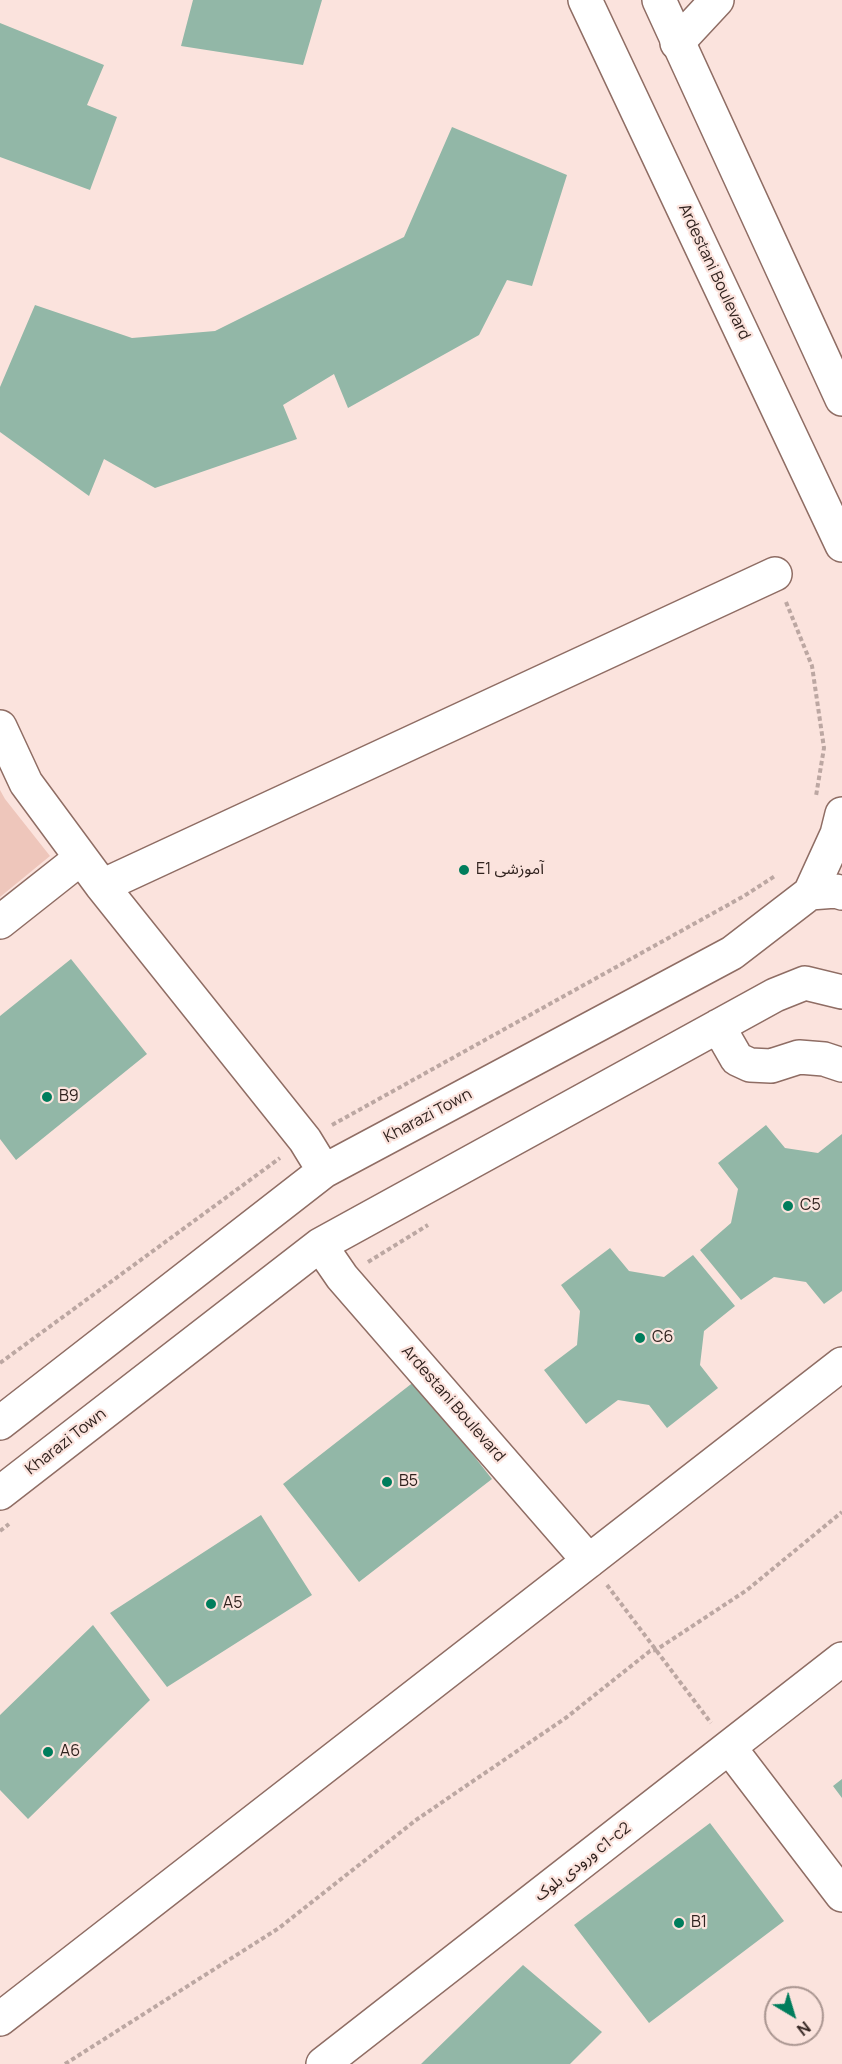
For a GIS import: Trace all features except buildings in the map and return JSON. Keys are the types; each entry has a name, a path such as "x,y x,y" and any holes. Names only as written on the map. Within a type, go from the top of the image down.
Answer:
{"street":[{"name":"Ardestani Boulevard","path":"585,0 842,545"},
{"path":"659,0 842,399"},
{"path":"677,43 717,0"},
{"path":"102,886 775,574"},
{"path":"0,727 26,783 102,886 305,1140 324,1171"},
{"name":"Kharazi Town","path":"0,1423 324,1171 732,953 810,893 837,834 829,807"},
{"path":"0,922 81,858"},
{"path":"810,893 836,891 842,893"},
{"name":"Kharazi Town","path":"0,1493 320,1245 775,995 842,969"},
{"path":"805,983 842,992"},
{"path":"718,1026 737,1059 750,1065 771,1066 799,1057 824,1059 842,1065"},
{"name":"Ardestani Boulevard","path":"320,1245 342,1277 589,1561"},
{"path":"0,2019 842,1364"},
{"name":"ورودی بلوک c1-c2","path":"323,2064 842,1659"},
{"path":"729,1747 842,1895"}],"path":[{"path":"775,574 812,666 824,748 829,807"},
{"path":"0,1364 305,1140 744,896 782,872"},
{"path":"65,2064 279,1928 416,1820 567,1717 650,1651 656,1650 747,1590 842,1512"},
{"path":"589,1561 729,1747"}],"shaded area":[{"path":"0,790 50,856 0,897"}],"place":[{"name":"E1 آموزشی","path":"464,870"},
{"name":"B9","path":"47,1097"},
{"name":"C5","path":"788,1206"},
{"name":"C6","path":"640,1338"},
{"name":"B5","path":"387,1482"},
{"name":"A5","path":"211,1604"},
{"name":"A6","path":"48,1752"},
{"name":"B1","path":"679,1923"}]}
